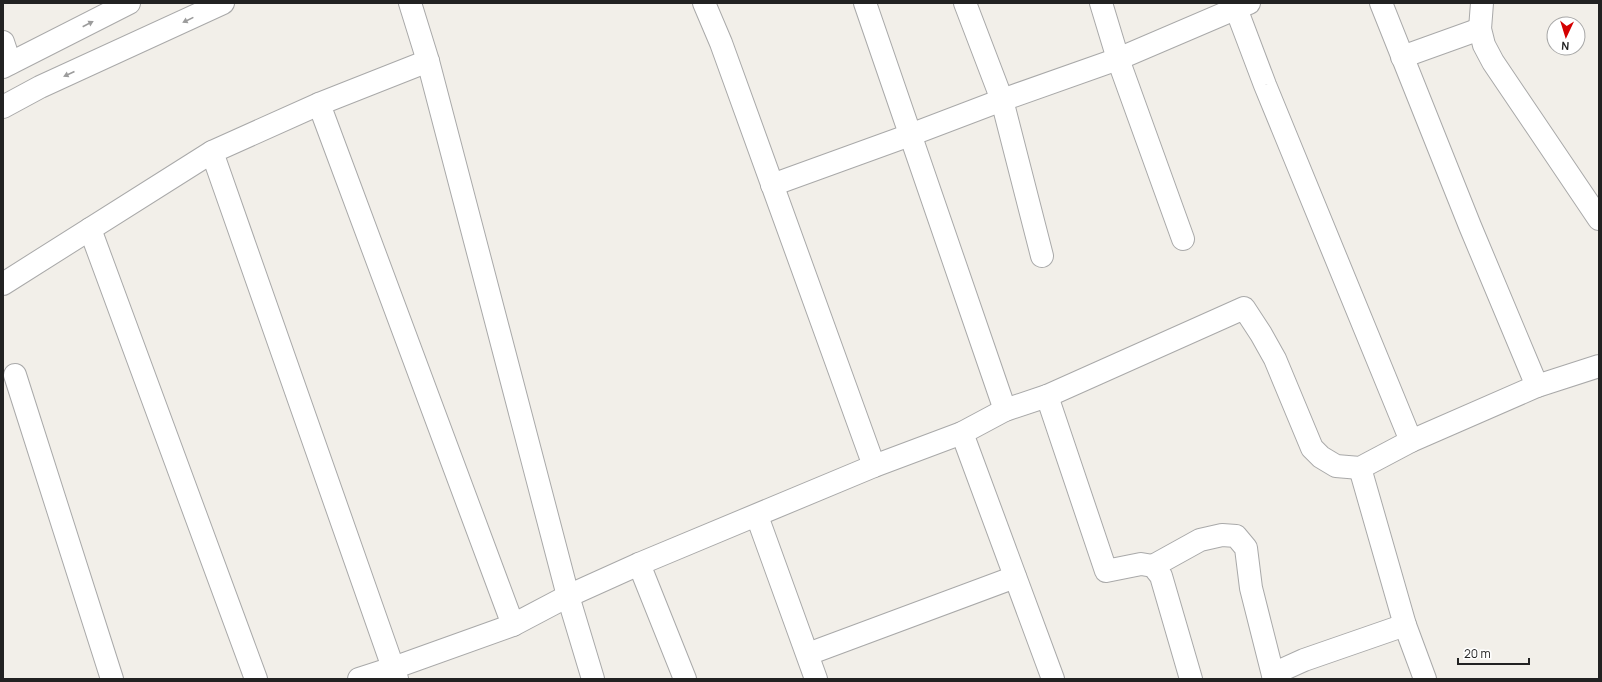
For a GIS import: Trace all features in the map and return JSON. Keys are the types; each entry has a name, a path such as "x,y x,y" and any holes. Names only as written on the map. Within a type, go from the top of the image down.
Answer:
{"street":[{"path":"3,107 40,87 223,3"},
{"path":"410,3 428,61 568,596 593,679"},
{"path":"704,3 721,43 874,466"},
{"path":"865,3 1005,410"},
{"path":"965,3 1002,100 1042,256"},
{"path":"1101,3 1118,59 1182,239"},
{"path":"1381,3 1470,226 1537,386"},
{"path":"1482,3 1480,29 1484,45 1493,62 1599,219"},
{"path":"772,184 1118,59 1240,5 1264,85 1411,441"},
{"path":"3,42 7,65 117,6"},
{"path":"1402,57 1480,29"},
{"path":"3,284 212,152 319,104 428,61"},
{"path":"319,104 513,626"},
{"path":"212,152 395,674"},
{"path":"90,229 256,679"},
{"path":"359,679 395,674 513,626 568,596 639,564 874,466 962,433 1005,410 1047,396 1093,374 1244,308 1262,334 1275,359 1312,448 1321,457 1336,466 1360,468 1411,441 1537,386 1599,366"},
{"path":"15,375 112,679"},
{"path":"1047,396 1106,571 1142,564 1153,566 1200,540 1222,535 1236,536 1246,548 1251,588 1273,676 1304,660 1405,625"},
{"path":"962,433 1053,679"},
{"path":"1360,468 1405,625 1425,679"},
{"path":"757,516 816,679"},
{"path":"639,564 685,679"},
{"path":"1153,566 1161,576 1191,679"},
{"path":"808,654 1015,576"}]}
